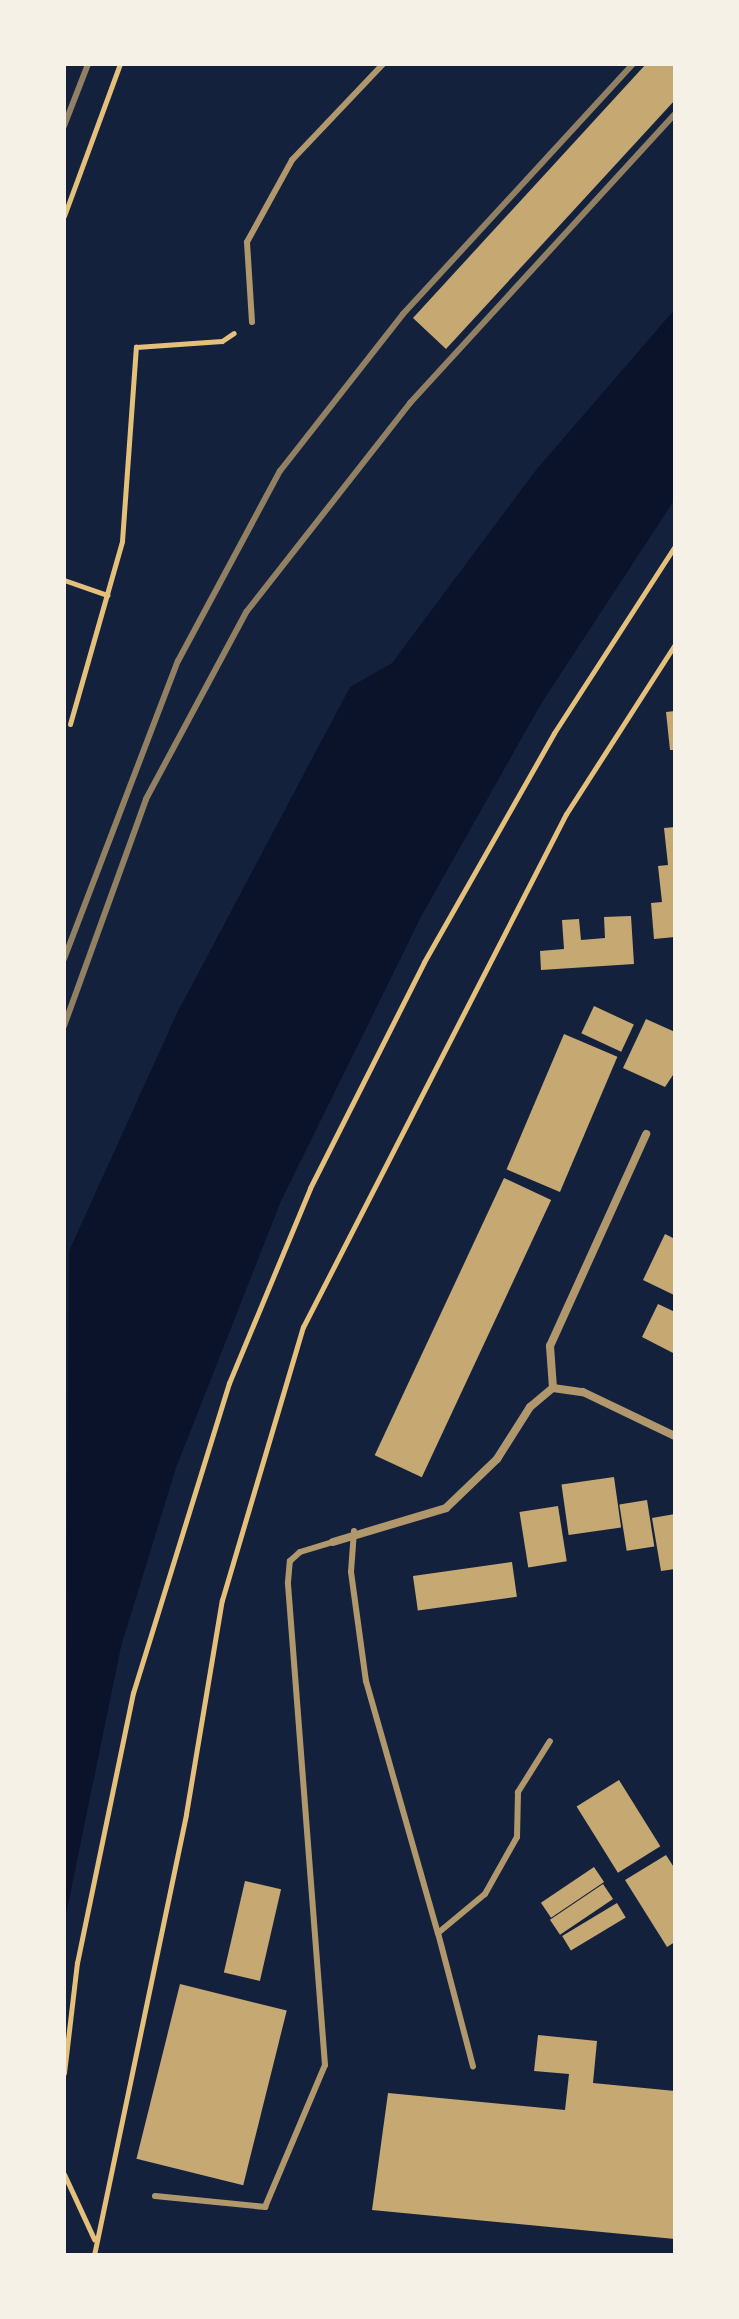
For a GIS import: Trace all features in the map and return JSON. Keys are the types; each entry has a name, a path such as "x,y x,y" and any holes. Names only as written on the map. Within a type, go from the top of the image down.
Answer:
{"street":[{"path":"553,1388 550,1346 646,1134"},
{"path":"333,1542 354,1531 403,1525 446,1508 497,1459 530,1407 553,1388 583,1392 675,1436"}],"lane":[{"path":"252,322 247,242 292,160 383,64"},
{"path":"354,1531 351,1572 366,1681 473,2066"},
{"path":"155,2196 265,2207 325,2065 288,1582 290,1561 300,1552 333,1542"},
{"path":"438,1933 491,1882 517,1837 518,1792 550,1741"}],"path":[{"path":"64,216 120,64"},
{"path":"70,724 122,541 136,347 222,341 252,322"},
{"path":"64,2073 77,1963 133,1693 235,1369 310,1188 424,962 561,721 675,546"},
{"path":"64,580 107,595"},
{"path":"94,2255 94,2240 186,1814 222,1600 303,1327 566,814 675,644"},
{"path":"64,2174 94,2240"}],"water":[{"path":"675,309 675,499 541,704 422,915 281,1201 176,1468 121,1647 64,1924 69,1251 177,1013 350,687 392,663 536,470"}],"building":[{"path":"646,64 675,64 675,100 446,349 413,318"},
{"path":"675,711 675,750 670,750 666,712"},
{"path":"675,827 675,937 654,939 651,903 662,902 658,866 668,865 664,828"},
{"path":"631,916 634,964 541,970 540,951 564,949 562,920 579,919 581,940 605,938 604,917"},
{"path":"594,1006 634,1025 621,1052 581,1033"},
{"path":"646,1019 675,1032 675,1072 665,1087 623,1068"},
{"path":"564,1034 617,1057 560,1192 507,1169"},
{"path":"504,1178 551,1200 422,1477 375,1455"},
{"path":"665,1234 675,1239 674,1295 643,1280"},
{"path":"658,1304 675,1312 675,1354 642,1337"},
{"path":"614,1477 621,1528 569,1535 562,1484"},
{"path":"647,1500 654,1546 627,1551 619,1504"},
{"path":"558,1506 567,1561 528,1567 519,1512"},
{"path":"675,1514 675,1569 661,1571 652,1518"},
{"path":"512,1562 517,1597 418,1611 413,1576"},
{"path":"619,1780 660,1846 618,1873 577,1806"},
{"path":"666,1855 675,1869 675,1942 667,1947 625,1880"},
{"path":"594,1867 604,1882 551,1918 541,1903"},
{"path":"245,1881 281,1889 260,1981 224,1973"},
{"path":"603,1884 613,1899 560,1935 550,1920"},
{"path":"617,1903 626,1918 571,1951 562,1936"},
{"path":"180,1984 287,2011 243,2185 136,2159"},
{"path":"538,2035 597,2041 593,2083 675,2091 675,2239 372,2210 388,2093 565,2110 569,2074 534,2071"}],"railway":[{"path":"64,126 88,64"},
{"path":"64,959 178,661 280,471 403,314 633,64"},
{"path":"64,1026 146,799 247,611 410,403 675,114"}]}
